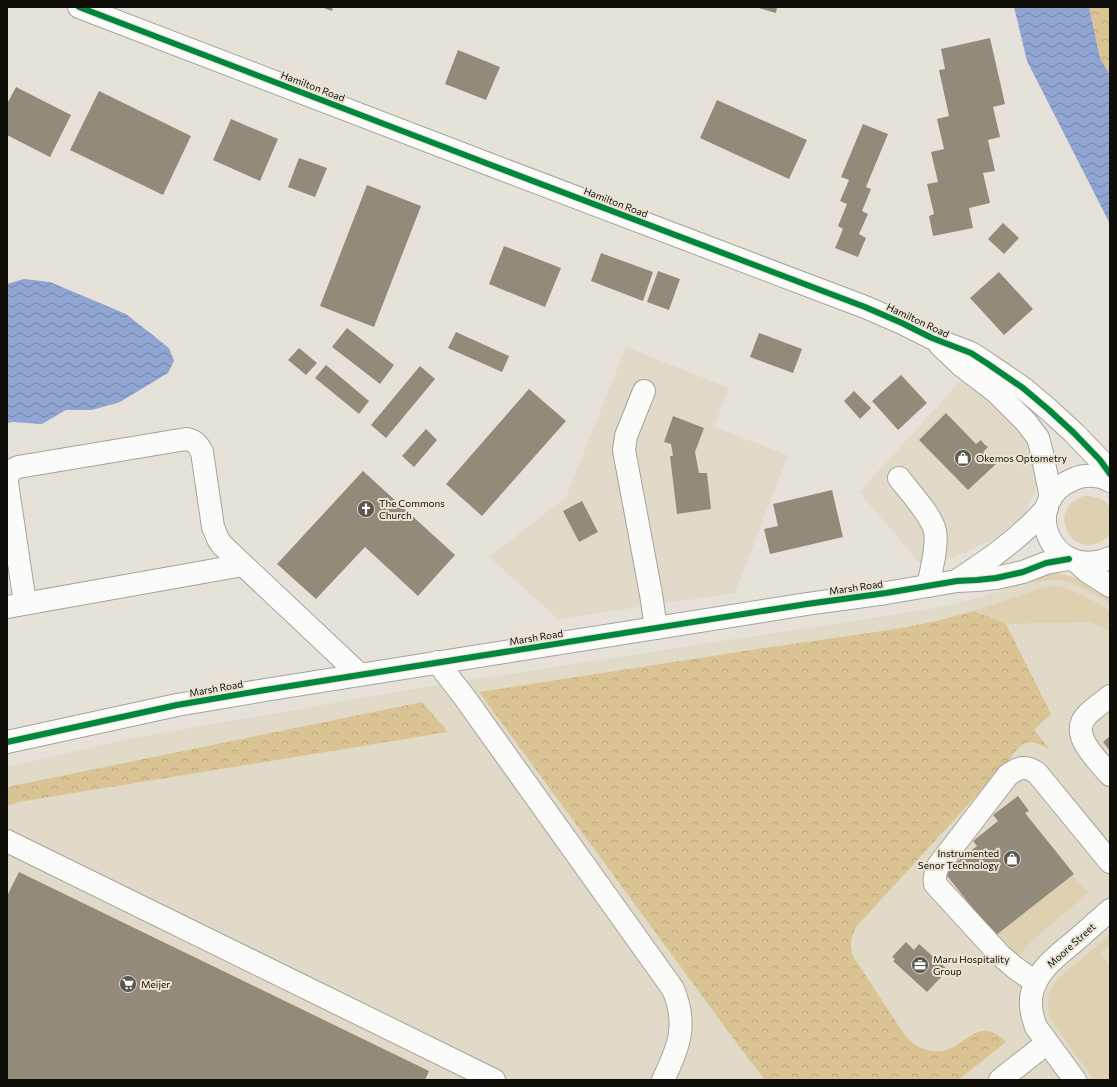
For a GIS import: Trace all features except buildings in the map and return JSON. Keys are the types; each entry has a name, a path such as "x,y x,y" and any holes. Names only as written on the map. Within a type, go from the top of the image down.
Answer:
{"street":[{"name":"Hamilton Road","path":"79,7 865,307 932,338 970,353 1023,388 1049,410 1100,460 1110,474"},
{"name":"Hamilton Road","path":"932,338 962,366 996,392 1026,422 1038,438 1042,453 1049,503 1045,516 1046,529 1050,541 1058,551 1073,561"},
{"path":"644,391 626,436 624,450 656,628"},
{"path":"7,479 10,471 18,467 186,439 196,442 202,452 215,533 222,545 359,674"},
{"name":"Marsh Road","path":"957,581 983,564 1028,528 1049,503 1055,492 1066,482 1079,477 1094,476 1110,482"},
{"path":"899,478 932,521 936,532 935,547 928,586"},
{"path":"7,483 16,605 243,565"},
{"name":"Marsh Road","path":"7,742 177,705 359,674 957,581 1010,576 1046,563 1073,561 1089,564 1110,558"},
{"path":"1073,561 1110,586"},
{"path":"437,662 470,705 673,989 680,1011 680,1034 674,1056 663,1080"},
{"path":"1110,696 1088,714 1081,725 1081,731 1084,743 1110,775"},
{"path":"1075,1080 1036,1026 1030,1005 1031,993 1035,982 1000,955 935,884 934,878 938,866 1008,775 1020,768 1027,768 1037,773 1110,862"},
{"path":"7,841 456,1072 494,1080"},
{"name":"Moore Street","path":"1035,982 1049,963 1110,910"},
{"path":"1000,1080 1048,1043"}],"shaded area":[{"path":"626,347 729,388 714,427 788,455 735,593 558,619 489,557 566,497"},
{"path":"963,378 1004,410 1028,441 1037,478 1035,491 1027,511 1021,519 994,539 962,554 942,561 921,565 859,492"},
{"path":"1084,496 1100,498 1109,506 1110,510 1109,535 1098,543 1088,545 1073,539 1067,532 1065,524 1065,515 1068,507 1076,499"},
{"path":"1049,573 1074,577 1088,583 1110,596 1110,603 1083,588 1065,581 1046,580 1035,583 1033,577"},
{"path":"1058,573 1078,578 1110,596 1110,1080 7,1080 7,767 128,739 425,687 936,608 996,592 1033,577"},
{"path":"1054,586 1076,592 1110,611 1110,631 1089,622 1006,624 974,611 1045,587"},
{"path":"1073,875 1088,893 1035,938 1017,957 997,935"},
{"path":"1110,935 1110,946 1100,954 1110,966 1110,1080 1094,1080 1052,1022 1048,1009 1048,1003 1050,992 1061,976"}],"green space":[{"path":"1089,7 1110,7 1110,75 1100,58"},
{"path":"974,611 1006,624 1051,714 1034,730 1050,750 1031,742 1022,745 857,926 853,933 851,948 853,956 904,1034 909,1040 920,1048 933,1051 947,1050 972,1035 982,1031 994,1033 1006,1042 958,1080 765,1080 479,692 896,629 937,621"},
{"path":"422,702 448,732 19,802 7,806 7,787"}],"water":[{"path":"1014,7 1089,7 1100,58 1110,75 1110,224 1027,61"},
{"path":"24,279 50,282 126,314 169,348 174,361 168,373 120,402 92,410 66,410 42,424 7,423 7,284"}],"cycle path":[{"path":"79,7 865,307 932,338 971,353 1023,388 1049,410 1100,460 1110,474"},
{"path":"7,742 177,705 807,604 957,581 996,578 1023,572 1046,563 1069,559"}],"place":[{"name":"Okemos Optometry","path":"963,458"},
{"name":"The Commons Church","path":"366,509"},
{"name":"Instrumented Senor Technology","path":"1012,859"},
{"name":"Maru Hospitality Group","path":"920,965"},
{"name":"Meijer","path":"128,984"}]}
